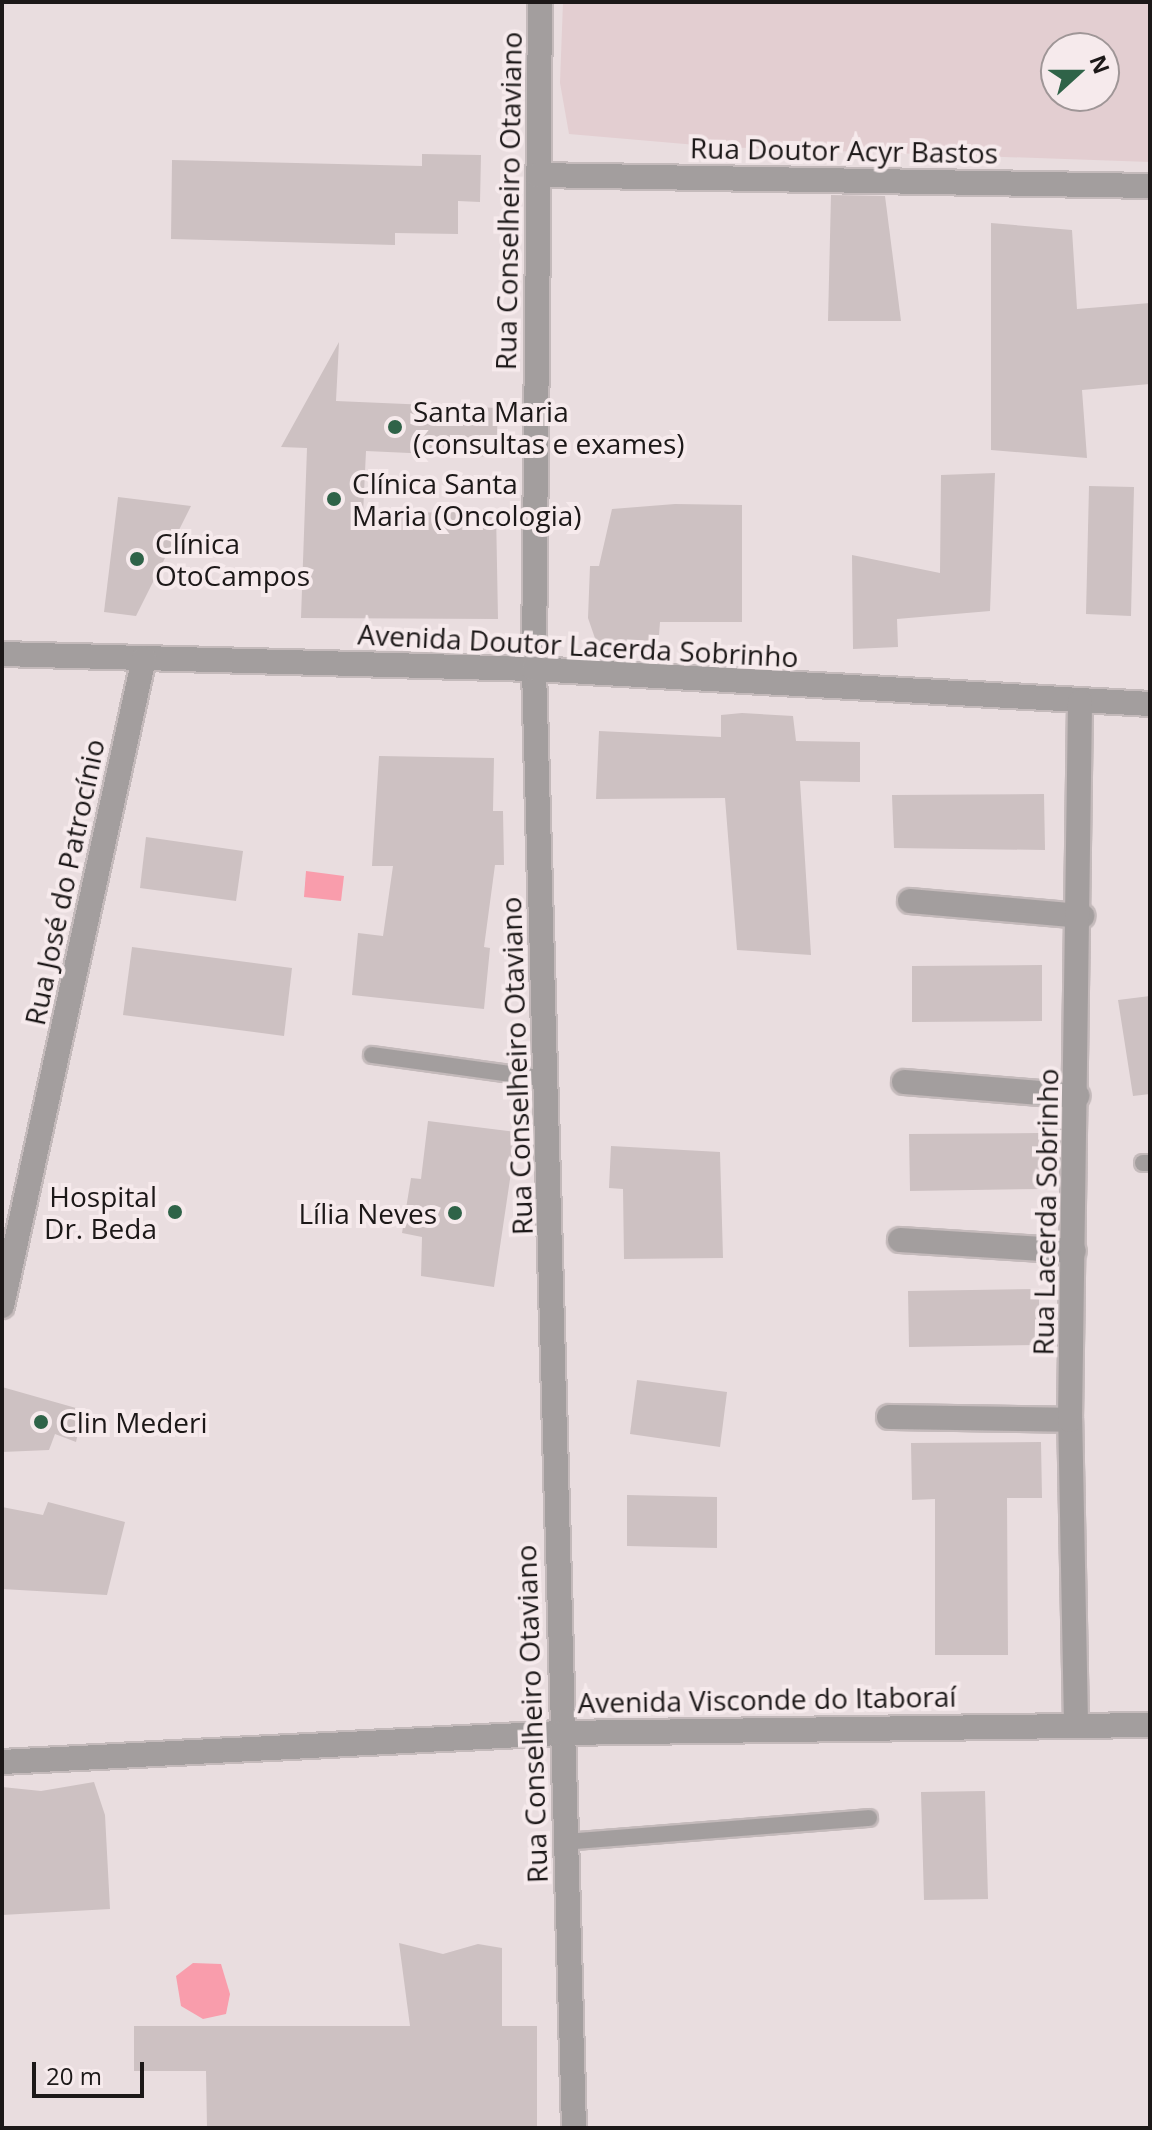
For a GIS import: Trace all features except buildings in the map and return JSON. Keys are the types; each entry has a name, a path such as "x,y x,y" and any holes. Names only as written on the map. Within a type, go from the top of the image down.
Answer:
{"street":[{"name":"Rua Conselheiro Otaviano","path":"540,2 534,669 547,1079 560,1733 574,2128"},
{"name":"Rua Doutor Acyr Bastos","path":"538,175 1150,186"},
{"name":"Avenida Doutor Lacerda Sobrinho","path":"2,654 534,669 1150,704"},
{"name":"Rua José do Patrocínio","path":"2,1306 144,658"},
{"name":"Rua Lacerda Sobrinho","path":"1076,1723 1070,1420 1082,916 1080,702"},
{"path":"910,901 1082,916"},
{"path":"904,1082 1077,1096"},
{"path":"900,1240 1074,1251"},
{"path":"889,1417 1070,1420"},
{"name":"Avenida Visconde do Itaboraí","path":"2,1762 560,1733 1076,1723 1150,1725"}],"lane":[{"path":"372,1055 547,1079"},
{"path":"564,1842 869,1818"}],"shaded area":[{"path":"563,2 1150,2 1150,162 720,147 569,134 560,83"},
{"path":"306,871 344,876 341,901 304,897"},
{"path":"193,1963 221,1964 230,1994 226,2014 203,2019 181,2006 176,1976"}],"place":[{"name":"Santa Maria (consultas e exames)","path":"395,427"},
{"name":"Clínica Santa Maria (Oncologia)","path":"334,499"},
{"name":"Clínica OtoCampos","path":"137,559"},
{"name":"Hospital Dr. Beda","path":"175,1212"},
{"name":"Lília Neves","path":"455,1213"},
{"name":"Clin Mederi","path":"41,1422"}]}
